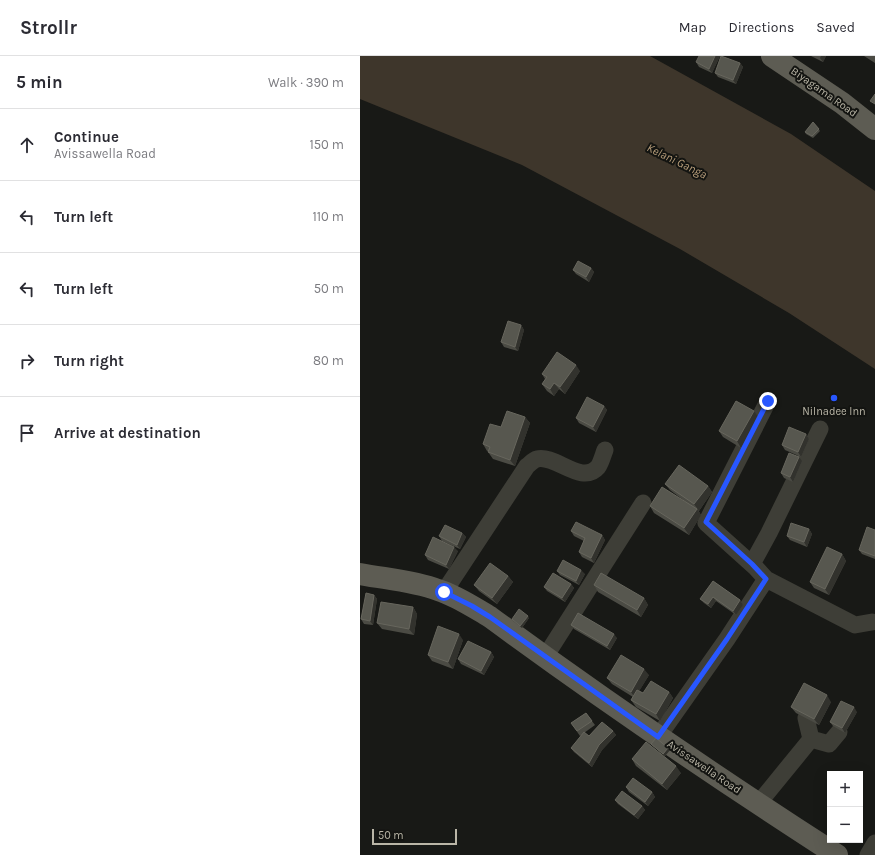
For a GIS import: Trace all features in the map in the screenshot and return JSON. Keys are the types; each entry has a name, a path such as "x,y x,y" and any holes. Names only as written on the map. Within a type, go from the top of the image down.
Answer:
{"main road":[{"name":"Biyagama Road","path":"772,56 842,103 875,129"},
{"name":"Avissawella Road","path":"360,574 417,584 444,592 484,613 658,737 837,855"}],"street":[{"path":"768,401 706,522 752,564 766,579 855,625 872,622"},
{"path":"752,564 769,533 820,429"},
{"path":"444,592 526,466 536,459 548,458 579,472 589,473 598,467 605,450"},
{"path":"545,657 643,503"},
{"path":"658,737 727,639 766,579"},
{"path":"806,718 811,739"},
{"path":"811,739 829,744 839,732"},
{"path":"758,804 811,739"},
{"path":"868,855 875,843"}],"water":[{"name":"Kelani Ganga","path":"360,56 650,56 791,134 875,191 875,369 789,313 680,249 522,165 360,99"}],"building":[{"path":"699,56 715,56 709,69 696,62"},
{"path":"721,56 740,63 733,80 715,73"},
{"path":"875,94 875,104 870,101"},
{"path":"813,122 819,129 812,136 805,132"},
{"path":"578,261 591,268 586,277 573,270"},
{"path":"508,321 521,325 515,347 501,342"},
{"path":"557,352 576,365 560,387 554,383 550,389 542,384 547,377 542,374"},
{"path":"587,397 604,406 593,427 576,418"},
{"path":"736,401 754,411 737,441 719,431"},
{"path":"507,411 525,417 510,460 488,452 490,447 483,444 490,424 501,427"},
{"path":"789,427 806,434 798,452 782,445"},
{"path":"789,453 799,457 790,477 781,473"},
{"path":"679,465 708,486 694,504 665,484"},
{"path":"662,487 697,509 684,528 650,506"},
{"path":"576,522 602,535 591,558 579,552 585,538 571,531"},
{"path":"791,523 809,529 804,542 787,536"},
{"path":"445,525 462,533 457,545 439,536"},
{"path":"867,527 875,530 875,556 859,550"},
{"path":"433,537 454,547 446,565 425,555"},
{"path":"827,547 842,554 825,589 810,582"},
{"path":"563,560 581,570 576,581 557,571"},
{"path":"490,563 508,576 492,598 474,585"},
{"path":"553,573 571,584 562,598 544,587"},
{"path":"601,573 644,598 637,610 594,585"},
{"path":"713,581 740,600 733,611 713,597 708,604 700,599"},
{"path":"366,593 374,595 370,621 361,619"},
{"path":"381,602 413,607 409,629 377,623"},
{"path":"519,609 528,616 520,626 512,619"},
{"path":"578,613 614,634 607,646 571,625"},
{"path":"438,626 459,634 448,662 428,655"},
{"path":"468,641 491,652 481,671 458,659"},
{"path":"621,655 644,669 631,692 607,678"},
{"path":"651,681 669,692 656,714 631,700 637,690 643,693"},
{"path":"804,683 827,695 814,719 791,707"},
{"path":"841,701 854,707 842,728 830,722"},
{"path":"586,713 592,721 577,731 571,723"},
{"path":"602,722 613,731 599,745 589,763 571,748 584,732 589,736"},
{"path":"656,738 668,748 663,754 651,744"},
{"path":"646,742 676,766 662,784 632,759"},
{"path":"633,778 652,792 645,802 626,787"},
{"path":"622,791 642,806 634,815 615,800"}],"place":[{"name":"Nilnadee Inn","path":"834,398"}],"route":[{"path":"444,592 490,617 658,737 727,639 766,579 752,564 706,522 768,401"}]}
